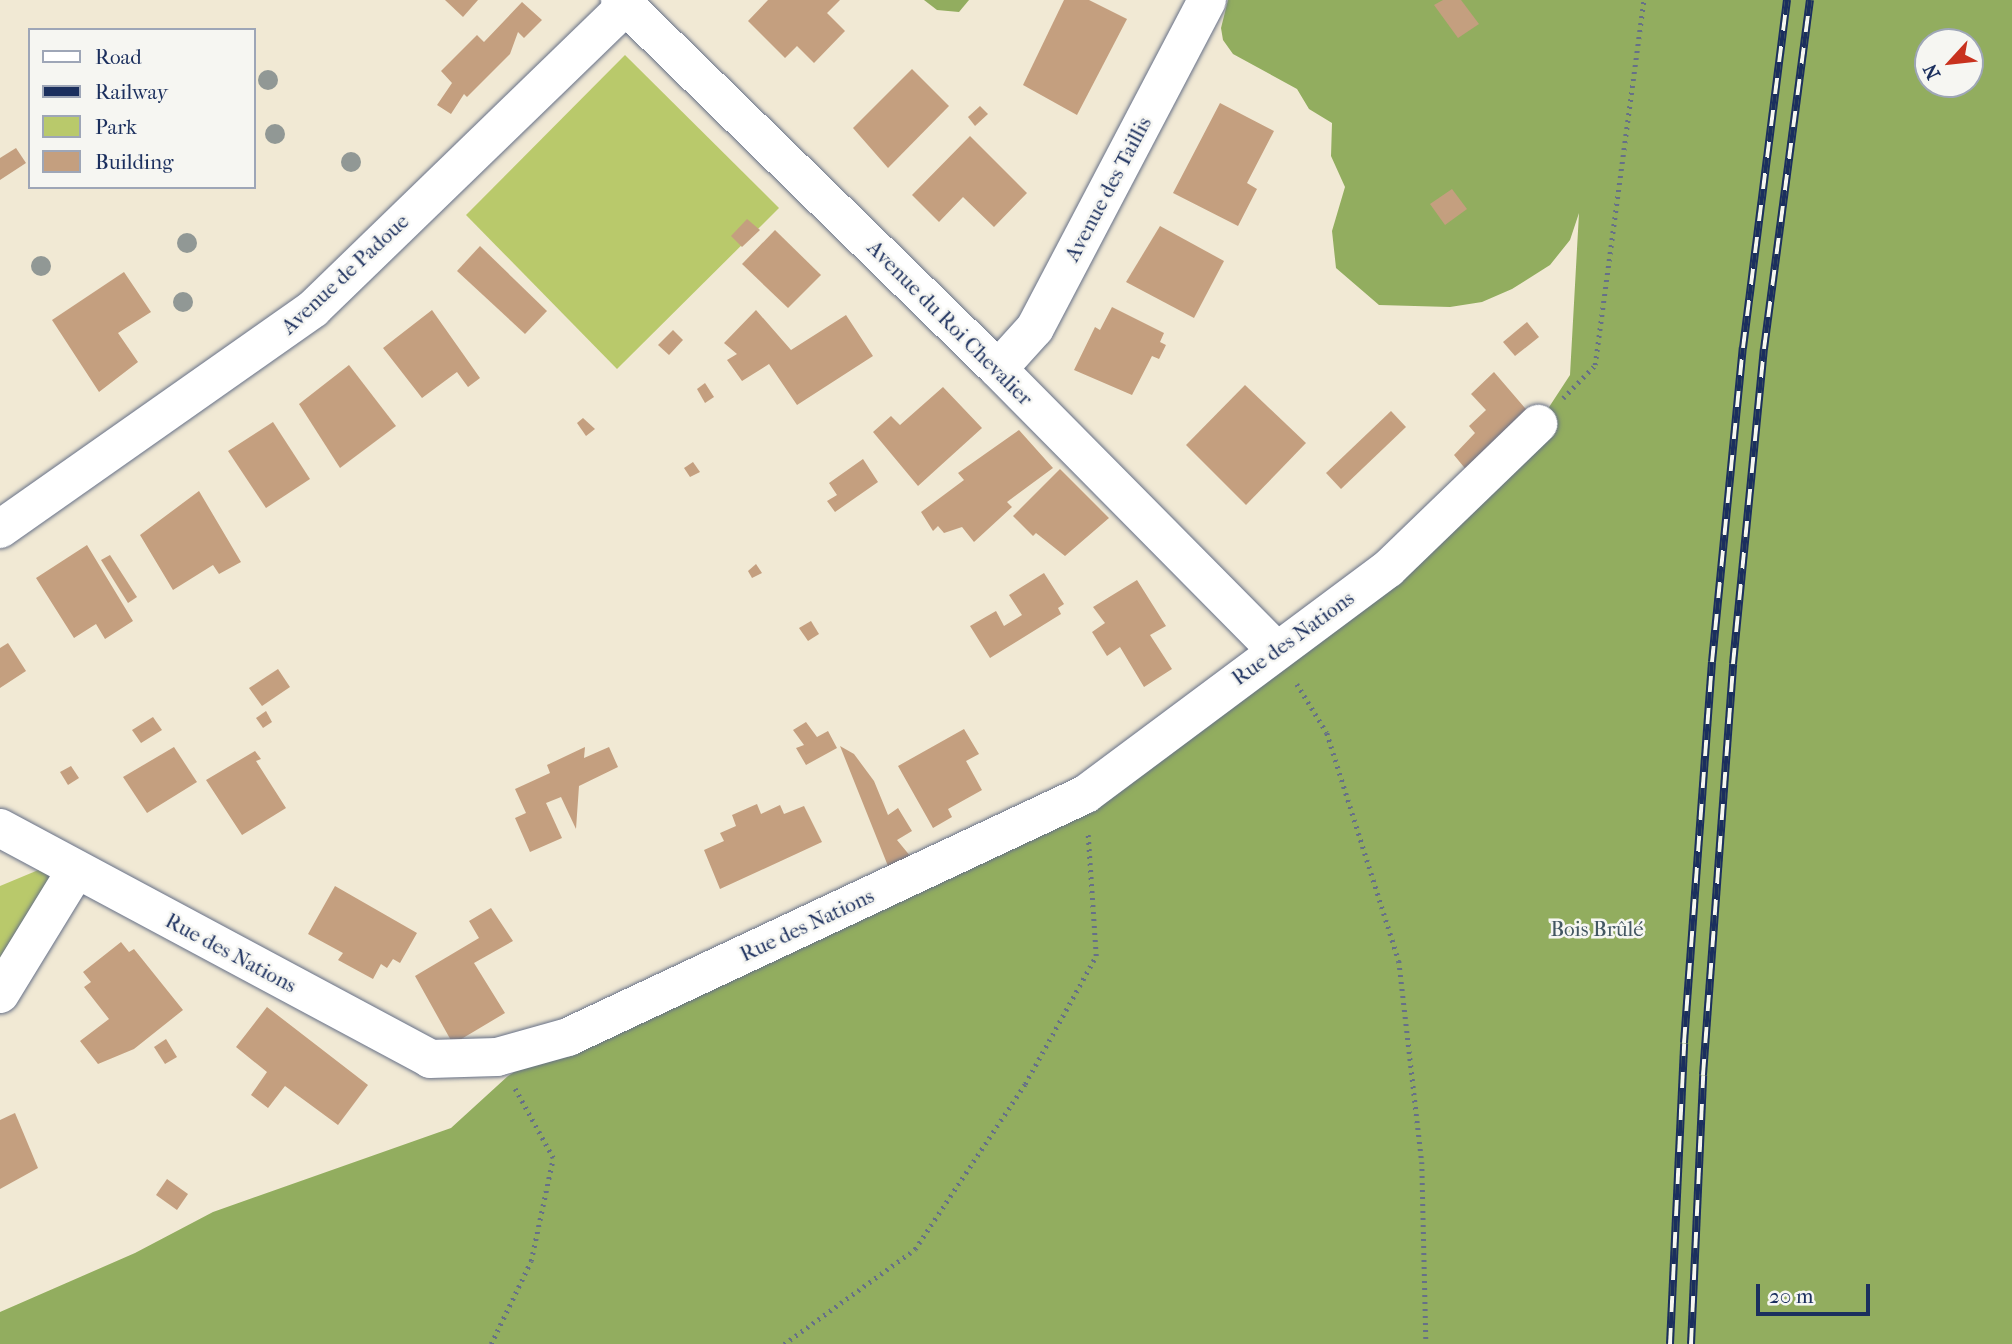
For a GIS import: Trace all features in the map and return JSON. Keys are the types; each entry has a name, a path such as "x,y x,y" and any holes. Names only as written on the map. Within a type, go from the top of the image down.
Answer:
{"street":[{"name":"Avenue des Taillis","path":"998,369 1035,328 1207,0"},
{"name":"Avenue du Roi Chevalier","path":"623,3 998,369 1276,650"},
{"name":"Avenue de Padoue","path":"0,529 313,309 623,3"},
{"name":"Rue des Nations","path":"0,828 430,1059 497,1057 568,1037 1086,794 1388,569 1538,424"},
{"path":"0,994 76,870"}],"path":[{"path":"1538,424 1595,365 1644,0"},
{"path":"1276,650 1327,733 1399,961 1422,1162 1426,1344"},
{"path":"784,1344 915,1249 1025,1084 1096,956 1086,794"},
{"path":"491,1344 531,1261 553,1158 497,1057"}],"green space":[{"path":"924,0 969,0 959,12 937,10"},
{"name":"Bois Brûlé","path":"1228,0 2012,0 2012,1344 0,1344 0,1312 135,1253 213,1212 451,1128 508,1076 568,1037 1071,801 1538,424 1570,375 1579,213 1570,240 1550,265 1512,289 1482,302 1450,307 1379,305 1336,268 1332,231 1345,187 1331,156 1332,123 1309,109 1297,89 1233,54 1223,40 1221,28"},
{"path":"625,55 779,208 617,369 466,215"},
{"path":"60,861 0,994 0,886"}],"building":[{"path":"445,0 478,0 463,17"},
{"path":"768,0 840,0 827,13 845,31 814,63 797,46 785,58 748,21"},
{"path":"1064,0 1089,0 1127,19 1077,115 1023,85"},
{"path":"1443,0 1461,0 1479,24 1458,38 1434,5"},
{"path":"522,2 542,20 524,38 518,32 510,54 467,97 464,94 451,114 437,105 452,83 441,71 477,35 484,42"},
{"path":"912,69 949,106 888,168 853,128"},
{"path":"1220,103 1274,131 1247,183 1257,189 1238,226 1173,193"},
{"path":"980,106 988,114 975,126 968,117"},
{"path":"970,136 1027,193 994,227 963,197 939,222 912,195"},
{"path":"16,148 26,163 0,180 0,158"},
{"path":"1452,189 1467,209 1445,225 1430,204"},
{"path":"747,219 760,230 742,247 731,236"},
{"path":"1160,226 1224,261 1194,318 1126,282"},
{"path":"775,230 821,275 788,308 742,264"},
{"path":"480,246 547,311 525,334 457,271"},
{"path":"124,272 151,312 118,333 138,362 99,392 52,320"},
{"path":"1112,307 1164,333 1160,342 1166,345 1159,359 1152,356 1132,395 1074,370 1095,327 1100,330"},
{"path":"432,310 480,378 468,387 457,372 422,398 383,348"},
{"path":"756,310 791,350 846,315 873,356 797,405 769,364 742,381 727,360 737,354 724,343"},
{"path":"1527,322 1539,337 1515,356 1503,342"},
{"path":"673,330 683,340 669,355 658,345"},
{"path":"349,365 396,426 340,468 299,404"},
{"path":"1494,372 1531,415 1468,472 1454,455 1475,433 1469,426 1486,410 1471,394"},
{"path":"705,383 714,397 705,403 697,389"},
{"path":"1245,385 1306,443 1246,505 1186,445"},
{"path":"943,387 982,428 918,486 873,432 891,416 900,425"},
{"path":"1391,411 1406,427 1341,489 1326,473"},
{"path":"583,418 595,429 586,436 577,423"},
{"path":"273,422 310,479 266,508 228,451"},
{"path":"1019,430 1053,468 1007,502 1012,507 974,542 962,527 944,533 938,526 933,531 921,512 964,480 958,473"},
{"path":"863,459 878,482 835,512 827,501 837,495 829,483"},
{"path":"693,462 700,472 690,477 684,468"},
{"path":"1060,469 1109,518 1065,556 1036,533 1033,536 1013,516"},
{"path":"199,491 241,562 219,574 213,565 173,590 140,535"},
{"path":"87,545 133,621 105,639 96,624 74,638 36,578"},
{"path":"110,555 137,597 128,603 101,560"},
{"path":"756,564 762,573 752,578 748,571"},
{"path":"1044,573 1064,604 1058,608 1061,614 990,658 970,626 996,611 1004,626 1022,615 1009,595"},
{"path":"1137,580 1166,626 1150,635 1172,669 1144,687 1120,647 1107,656 1092,632 1105,623 1093,607"},
{"path":"811,621 819,634 808,641 799,628"},
{"path":"8,643 26,671 0,688 0,648"},
{"path":"278,669 290,687 262,706 249,688"},
{"path":"266,711 272,722 263,728 256,718"},
{"path":"153,717 162,730 141,743 132,730"},
{"path":"806,722 817,737 828,731 837,748 806,765 796,748 804,745 793,730"},
{"path":"964,729 979,754 966,761 982,790 948,809 952,817 933,828 898,766"},
{"path":"840,746 854,754 874,781 888,815 898,808 912,831 897,840 911,857 892,876"},
{"path":"174,747 197,782 147,813 123,777"},
{"path":"585,747 584,758 609,747 618,767 579,786 576,829 561,797 546,803 562,838 530,852 515,818 526,813 515,789 550,773 547,765"},
{"path":"255,751 261,759 256,761 286,808 242,835 206,780"},
{"path":"71,766 79,778 68,785 60,772"},
{"path":"757,804 761,814 780,805 784,814 804,806 822,842 720,889 704,850 724,841 720,833 736,826 732,815"},
{"path":"335,886 417,933 400,963 393,959 387,968 381,964 373,979 338,960 343,953 308,934"},
{"path":"491,908 513,941 474,963 505,1013 453,1044 415,976 479,938 469,921"},
{"path":"121,942 129,952 134,949 183,1010 134,1049 98,1064 80,1041 109,1019 84,987 91,982 83,972"},
{"path":"267,1007 368,1085 338,1125 285,1086 268,1108 251,1095 267,1072 236,1047"},
{"path":"166,1039 177,1057 165,1064 154,1047"},
{"path":"15,1113 38,1168 0,1189 0,1120"},
{"path":"167,1179 188,1194 177,1210 156,1195"}],"railway":[{"path":"1670,1344 1684,1043 1712,662 1743,348 1787,0"},
{"path":"1691,1344 1703,1075 1733,664 1764,349 1810,0"}]}
